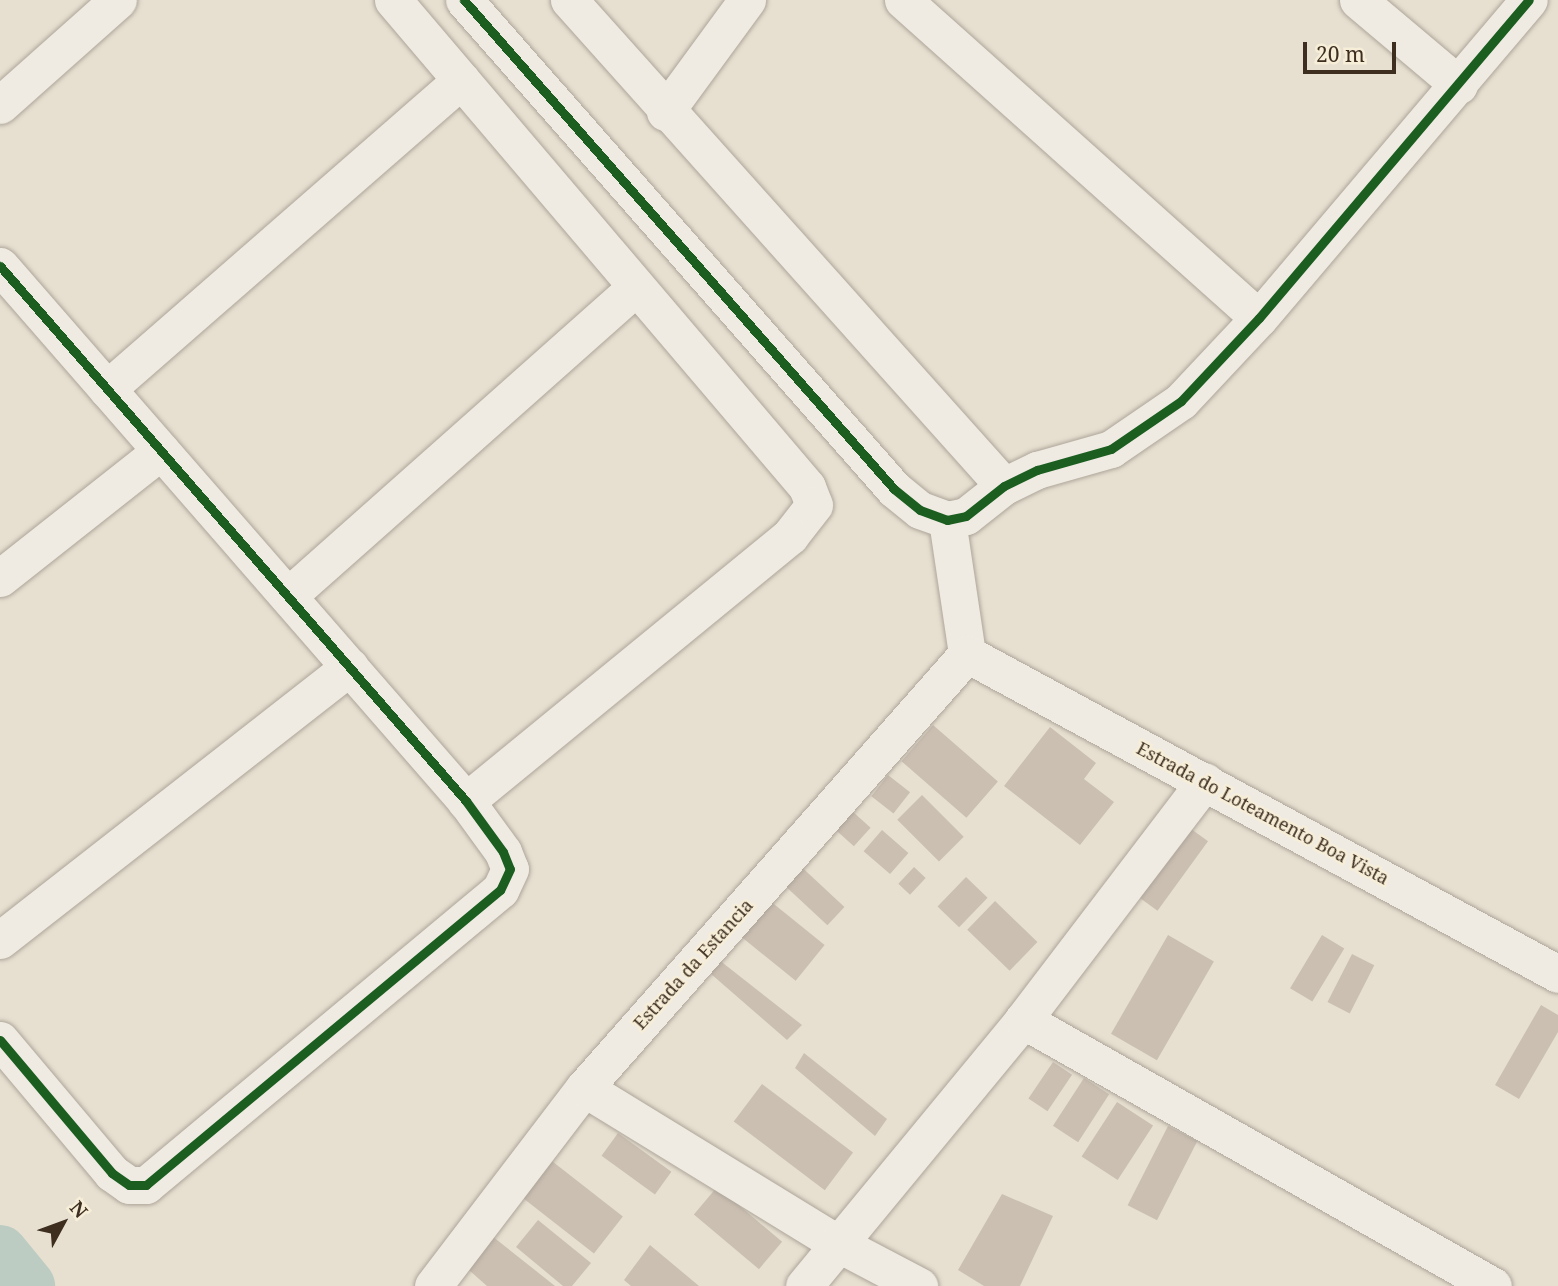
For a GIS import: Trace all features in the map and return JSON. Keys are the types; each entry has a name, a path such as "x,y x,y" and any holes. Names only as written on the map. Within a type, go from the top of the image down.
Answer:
{"street":[{"path":"0,105 118,0"},
{"path":"393,0 807,487 814,505 790,536 466,801"},
{"path":"464,0 894,489 920,510 947,520 983,506 1004,486 1037,470 1111,449 1181,401 1259,318 1529,0"},
{"path":"569,0 665,112 1004,486"},
{"path":"665,112 747,0"},
{"path":"903,0 1259,318"},
{"path":"1358,0 1459,85"},
{"path":"107,388 461,80"},
{"path":"0,266 466,801 503,852 510,869 507,883 146,1185 129,1185 112,1173 0,1040"},
{"path":"288,596 636,286"},
{"path":"0,578 161,451"},
{"path":"947,520 967,654"},
{"name":"Estrada do Loteamento Boa Vista","path":"967,654 1558,974"},
{"name":"Estrada da Estancia","path":"433,1286 584,1088 967,654"},
{"path":"0,940 350,667"},
{"path":"804,1286 1023,1020 1205,782"},
{"path":"1023,1020 1493,1286"},
{"path":"584,1088 837,1243 919,1286"}],"building":[{"path":"933,725 998,781 966,818 902,761"},
{"path":"1050,727 1096,763 1084,779 1114,802 1080,845 1004,786"},
{"path":"888,775 910,792 893,814 871,796"},
{"path":"922,795 964,837 939,861 897,820"},
{"path":"852,811 871,828 854,846 835,830"},
{"path":"1187,826 1208,841 1157,911 1136,896"},
{"path":"882,830 908,853 890,874 864,851"},
{"path":"794,860 844,907 827,925 777,878"},
{"path":"914,867 926,878 910,895 898,884"},
{"path":"966,877 988,898 959,927 938,906"},
{"path":"764,896 825,945 796,981 735,932"},
{"path":"995,901 1037,942 1010,971 967,930"},
{"path":"1168,935 1214,962 1157,1060 1111,1034"},
{"path":"1322,935 1344,948 1312,1002 1290,988"},
{"path":"1352,954 1374,965 1350,1013 1327,1002"},
{"path":"714,956 802,1025 787,1040 703,967"},
{"path":"1541,1005 1558,1015 1558,1032 1519,1099 1495,1085"},
{"path":"804,1053 887,1119 875,1136 795,1068"},
{"path":"1053,1062 1072,1075 1047,1111 1028,1098"},
{"path":"1084,1078 1109,1094 1078,1142 1053,1126"},
{"path":"762,1084 853,1153 825,1190 734,1122"},
{"path":"1117,1102 1153,1125 1118,1180 1082,1157"},
{"path":"1168,1126 1197,1141 1157,1220 1128,1205"},
{"path":"618,1133 671,1172 655,1194 602,1156"},
{"path":"548,1158 623,1216 594,1254 519,1195"},
{"path":"717,1187 782,1242 759,1269 694,1215"},
{"path":"1002,1194 1053,1216 1020,1286 984,1286 958,1270"},
{"path":"538,1220 591,1263 572,1286 563,1286 516,1247"},
{"path":"487,1232 555,1286 487,1286 461,1263"},
{"path":"650,1245 699,1286 631,1286 624,1280"}],"waterway":[{"path":"0,1253 27,1286"}],"cycle path":[{"path":"464,0 894,489 920,510 947,520 966,516 1004,486 1037,470 1111,449 1181,401 1259,318 1529,0"},
{"path":"0,266 466,801 503,852 510,869 500,890 146,1185 129,1185 112,1173 0,1040"}]}
